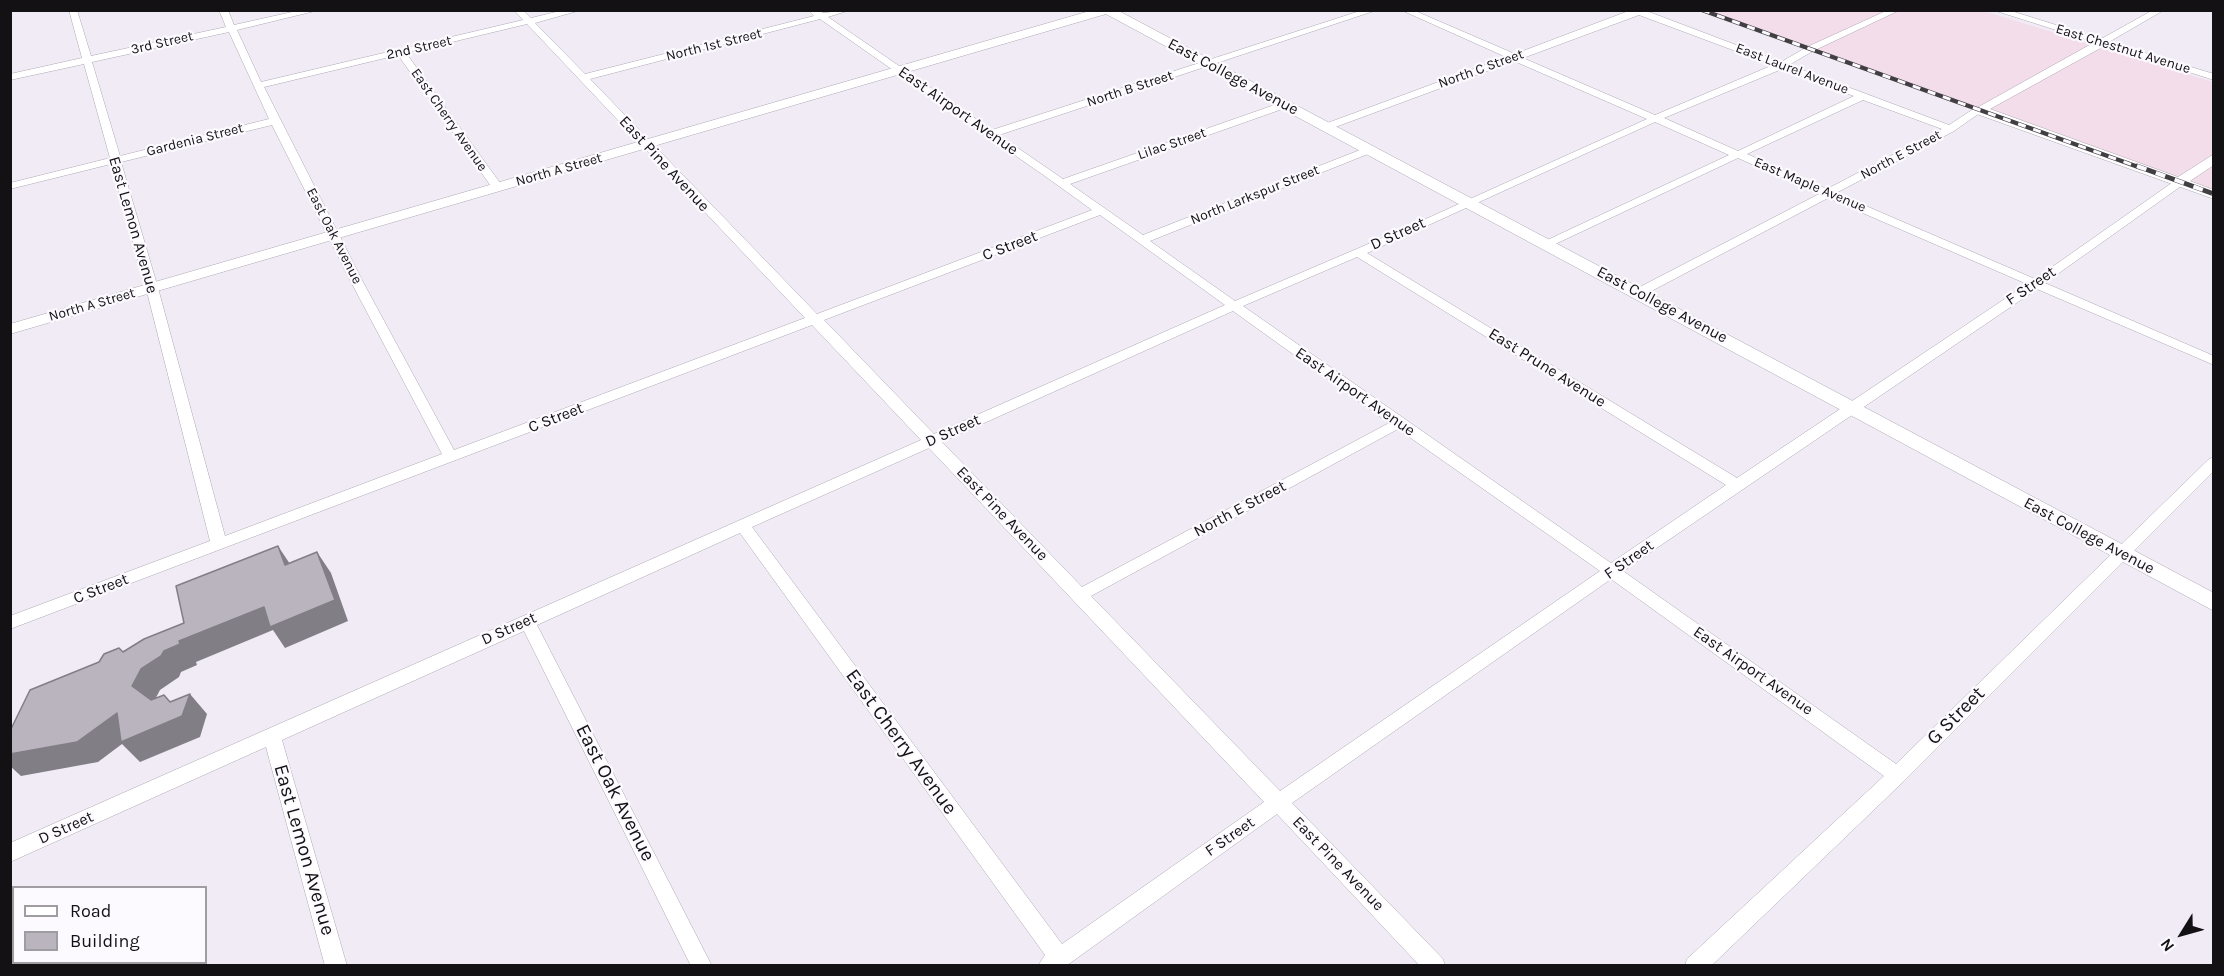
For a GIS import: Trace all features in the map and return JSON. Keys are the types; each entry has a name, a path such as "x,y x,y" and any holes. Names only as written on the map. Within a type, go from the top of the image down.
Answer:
{"street":[{"name":"East Lemon Avenue","path":"73,10 152,288 219,544"},
{"name":"East Oak Avenue","path":"223,10 275,121 357,282 451,458"},
{"name":"3rd Street","path":"10,77 315,10"},
{"name":"East Pine Avenue","path":"518,10 1435,966"},
{"name":"2nd Street","path":"260,85 577,10"},
{"name":"East Airport Avenue","path":"812,10 1734,657 1897,775"},
{"name":"North 1st Street","path":"583,78 846,10"},
{"name":"East College Avenue","path":"1108,10 2214,603"},
{"name":"North A Street","path":"10,329 1108,10"},
{"name":"North B Street","path":"991,134 1373,10"},
{"name":"East Maple Avenue","path":"1405,10 2214,361"},
{"name":"D Street","path":"10,853 1233,306 1656,118 1782,65 1896,10"},
{"name":"East Chestnut Avenue","path":"1997,10 2214,77"},
{"name":"North E Street","path":"1638,293 1950,129 1979,110 2160,10"},
{"name":"North C Street","path":"1326,127 1636,11"},
{"name":"East Laurel Avenue","path":"1636,11 1950,129"},
{"name":"East Cherry Avenue","path":"401,52 497,188"},
{"path":"1547,244 1863,96"},
{"name":"Lilac Street","path":"1061,183 1284,105"},
{"path":"1979,110 2214,195"},
{"name":"Gardenia Street","path":"10,186 275,121"},
{"name":"North Larkspur Street","path":"1141,240 1368,150"},
{"name":"F Street","path":"1054,962 1279,802 1737,485 2035,284 2214,158"},
{"name":"C Street","path":"10,623 1101,211"},
{"name":"East Prune Avenue","path":"1358,252 1737,485"},
{"name":"North E Street","path":"1080,595 1399,423"},
{"name":"G Street","path":"1695,966 1897,775 2214,462"},
{"name":"East Cherry Avenue","path":"743,526 1054,962"},
{"name":"East Oak Avenue","path":"527,621 702,966"},
{"name":"East Lemon Avenue","path":"272,735 336,966"}],"shaded area":[{"path":"1709,11 1984,11 2213,82 2213,191"}],"building":[{"path":"278,546 285,565 317,552 335,600 270,627 264,607 179,641 180,644 164,651 161,656 141,669 132,686 151,700 164,695 170,702 190,694 182,716 121,742 117,713 77,742 10,754 10,731 30,690 99,662 104,654 119,648 123,652 144,639 184,623 176,586"}],"railway":[{"path":"1702,10 2141,168"},
{"path":"2137,166 2214,194"}]}
